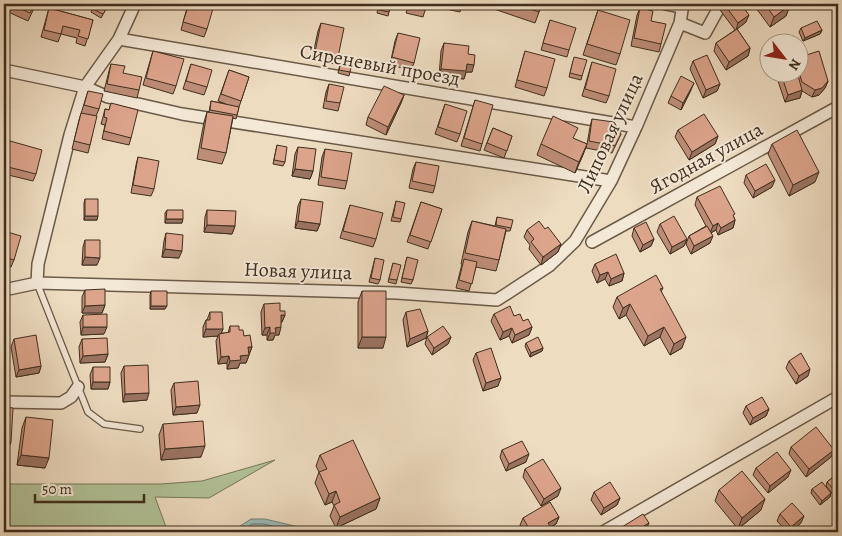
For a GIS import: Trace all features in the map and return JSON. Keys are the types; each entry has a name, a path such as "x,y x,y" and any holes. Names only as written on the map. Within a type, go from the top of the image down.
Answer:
{"street":[{"path":"37,283 40,255 70,135 85,87 119,40 135,4"},
{"path":"666,4 683,5"},
{"path":"680,23 706,32 721,4"},
{"name":"Липовая улица","path":"549,266 575,241 611,181 680,23 683,5"},
{"name":"Сиреневый проезд","path":"119,40 636,127"},
{"path":"4,70 85,87 108,97 182,114 611,181"},
{"name":"Ягодная улица","path":"592,242 838,107"},
{"name":"Новая улица","path":"4,290 37,283 397,293 497,300 549,266"},
{"path":"4,402 61,403 71,397 78,387"},
{"path":"603,532 838,397"}],"lane":[{"path":"37,283 88,412 104,424 140,429"}],"green space":[{"path":"275,460 209,498 155,497 166,527 172,532 4,532 4,484 161,484 202,481"}],"water":[{"path":"251,519 265,519 299,527 299,532 234,532"}],"building":[{"path":"10,4 35,4 30,13"},
{"path":"95,4 109,4 103,14 93,9"},
{"path":"189,4 214,5 207,29 183,22"},
{"path":"380,4 391,4 389,12 379,10"},
{"path":"409,4 427,4 426,10 409,6"},
{"path":"514,4 542,4 539,12"},
{"path":"724,4 741,4 749,15 738,23"},
{"path":"765,4 789,4 790,5 774,17"},
{"path":"49,8 93,20 88,39 78,36 80,30 63,26 61,34 44,30"},
{"path":"640,8 653,11 651,21 666,24 661,44 634,38"},
{"path":"598,10 630,20 620,54 587,44"},
{"path":"550,20 576,28 569,50 543,43"},
{"path":"817,21 822,30 810,36 810,32 803,32 801,28"},
{"path":"321,23 344,28 338,57 315,52"},
{"path":"737,29 750,48 729,62 716,43"},
{"path":"398,33 420,38 414,63 392,57"},
{"path":"444,43 469,46 468,54 475,55 474,65 467,64 466,71 441,69"},
{"path":"153,51 184,59 176,86 146,78"},
{"path":"525,51 555,59 547,88 517,80"},
{"path":"819,51 828,81 822,88 815,90 802,82 810,82 810,54"},
{"path":"707,55 720,84 706,90 693,61"},
{"path":"342,56 353,58 350,72 339,70"},
{"path":"574,57 587,60 582,76 570,73"},
{"path":"592,62 616,69 609,96 585,89"},
{"path":"111,64 125,66 123,73 142,77 139,90 107,84"},
{"path":"191,64 212,70 207,87 186,81"},
{"path":"229,70 249,77 241,101 221,94"},
{"path":"681,76 694,83 683,103 671,96"},
{"path":"784,82 800,82 802,90 788,95"},
{"path":"329,84 344,87 340,103 326,101"},
{"path":"384,86 404,95 388,127 368,117"},
{"path":"88,91 103,94 99,109 84,105"},
{"path":"475,100 493,105 482,144 464,138"},
{"path":"211,101 239,107 237,115 210,110"},
{"path":"111,103 138,110 131,138 104,131 107,118 104,117 105,109 109,110"},
{"path":"445,104 467,111 460,134 438,127"},
{"path":"4,105 10,107 4,125"},
{"path":"207,112 233,116 226,153 201,148"},
{"path":"81,113 97,116 90,145 74,141"},
{"path":"704,114 718,136 692,152 678,130"},
{"path":"553,116 578,128 573,138 587,144 579,162 541,144"},
{"path":"592,119 614,122 621,134 615,146 589,141"},
{"path":"493,128 512,136 507,151 487,143"},
{"path":"797,130 819,172 793,185 772,144"},
{"path":"10,141 42,150 36,174 4,166"},
{"path":"277,145 287,147 285,162 274,160"},
{"path":"298,147 316,149 313,171 295,169"},
{"path":"325,149 352,153 347,181 321,177"},
{"path":"138,157 159,161 154,189 133,185"},
{"path":"416,162 439,166 435,186 412,181"},
{"path":"766,164 775,180 755,191 746,175"},
{"path":"720,186 735,214 733,215 735,220 721,228 718,223 713,226 697,197"},
{"path":"85,199 98,199 98,216 85,216"},
{"path":"301,199 323,202 320,224 298,221"},
{"path":"396,201 405,203 401,219 393,217"},
{"path":"421,202 442,209 431,242 410,235"},
{"path":"350,205 383,213 376,239 343,231"},
{"path":"167,210 183,210 183,219 166,219"},
{"path":"207,210 236,211 235,226 207,225"},
{"path":"674,216 687,239 672,247 660,224"},
{"path":"497,217 513,220 511,228 496,225"},
{"path":"472,221 506,229 499,260 465,253"},
{"path":"539,221 545,229 548,227 561,244 543,257 531,242 534,239 527,230"},
{"path":"646,222 654,239 643,245 634,228"},
{"path":"707,226 713,236 694,246 689,236"},
{"path":"4,231 21,236 14,260 4,257"},
{"path":"166,233 183,235 182,251 165,249"},
{"path":"85,240 100,240 100,258 85,257"},
{"path":"616,254 624,273 611,279 608,272 600,275 595,264"},
{"path":"407,257 418,260 413,280 402,278"},
{"path":"375,258 384,260 380,280 371,278"},
{"path":"464,259 477,262 472,284 459,280"},
{"path":"393,263 401,265 397,280 389,279"},
{"path":"656,275 663,288 660,289 686,337 674,344 664,327 648,336 630,304 623,308 617,297"},
{"path":"105,289 105,305 85,306 85,290"},
{"path":"151,291 167,291 167,306 151,306"},
{"path":"362,291 386,291 386,337 362,337"},
{"path":"280,303 280,311 285,311 285,315 281,315 281,327 275,328 276,333 270,333 270,327 265,328 264,304"},
{"path":"510,306 514,316 520,314 523,321 528,319 532,327 515,335 512,328 503,332 494,314"},
{"path":"420,309 428,331 410,339 406,312"},
{"path":"210,312 222,312 223,329 206,329 206,320 210,320"},
{"path":"107,314 107,327 83,327 83,315"},
{"path":"230,326 239,326 239,330 243,330 244,336 250,335 252,347 248,347 249,355 240,356 241,360 230,361 229,356 221,357 219,334 230,332"},
{"path":"443,326 451,337 434,348 427,337"},
{"path":"36,335 41,366 19,370 14,339"},
{"path":"538,337 543,348 531,353 526,343"},
{"path":"107,338 108,354 83,356 82,339"},
{"path":"491,348 501,378 486,383 476,353"},
{"path":"801,353 810,369 799,376 789,361"},
{"path":"148,365 149,393 125,394 124,366"},
{"path":"93,367 110,367 110,382 93,382"},
{"path":"198,381 200,405 176,407 174,383"},
{"path":"762,397 769,409 753,418 746,406"},
{"path":"4,407 13,408 11,442 4,442"},
{"path":"26,417 53,420 49,458 21,455"},
{"path":"203,421 205,446 165,449 163,424"},
{"path":"816,427 834,450 809,469 791,447"},
{"path":"353,440 380,498 340,517 334,505 340,502 336,491 329,494 319,472 327,469 320,455"},
{"path":"522,441 529,454 509,464 502,450"},
{"path":"777,452 791,470 770,486 756,468"},
{"path":"543,459 561,488 544,499 525,469"},
{"path":"742,471 765,499 742,518 719,490"},
{"path":"837,474 838,486 834,490 827,482"},
{"path":"610,482 620,498 604,508 594,492"},
{"path":"822,482 831,493 822,501 812,489"},
{"path":"550,502 559,517 548,523 553,532 531,532 523,518"},
{"path":"792,503 804,516 791,527 780,514"},
{"path":"643,514 649,523 634,532 614,532"}]}
